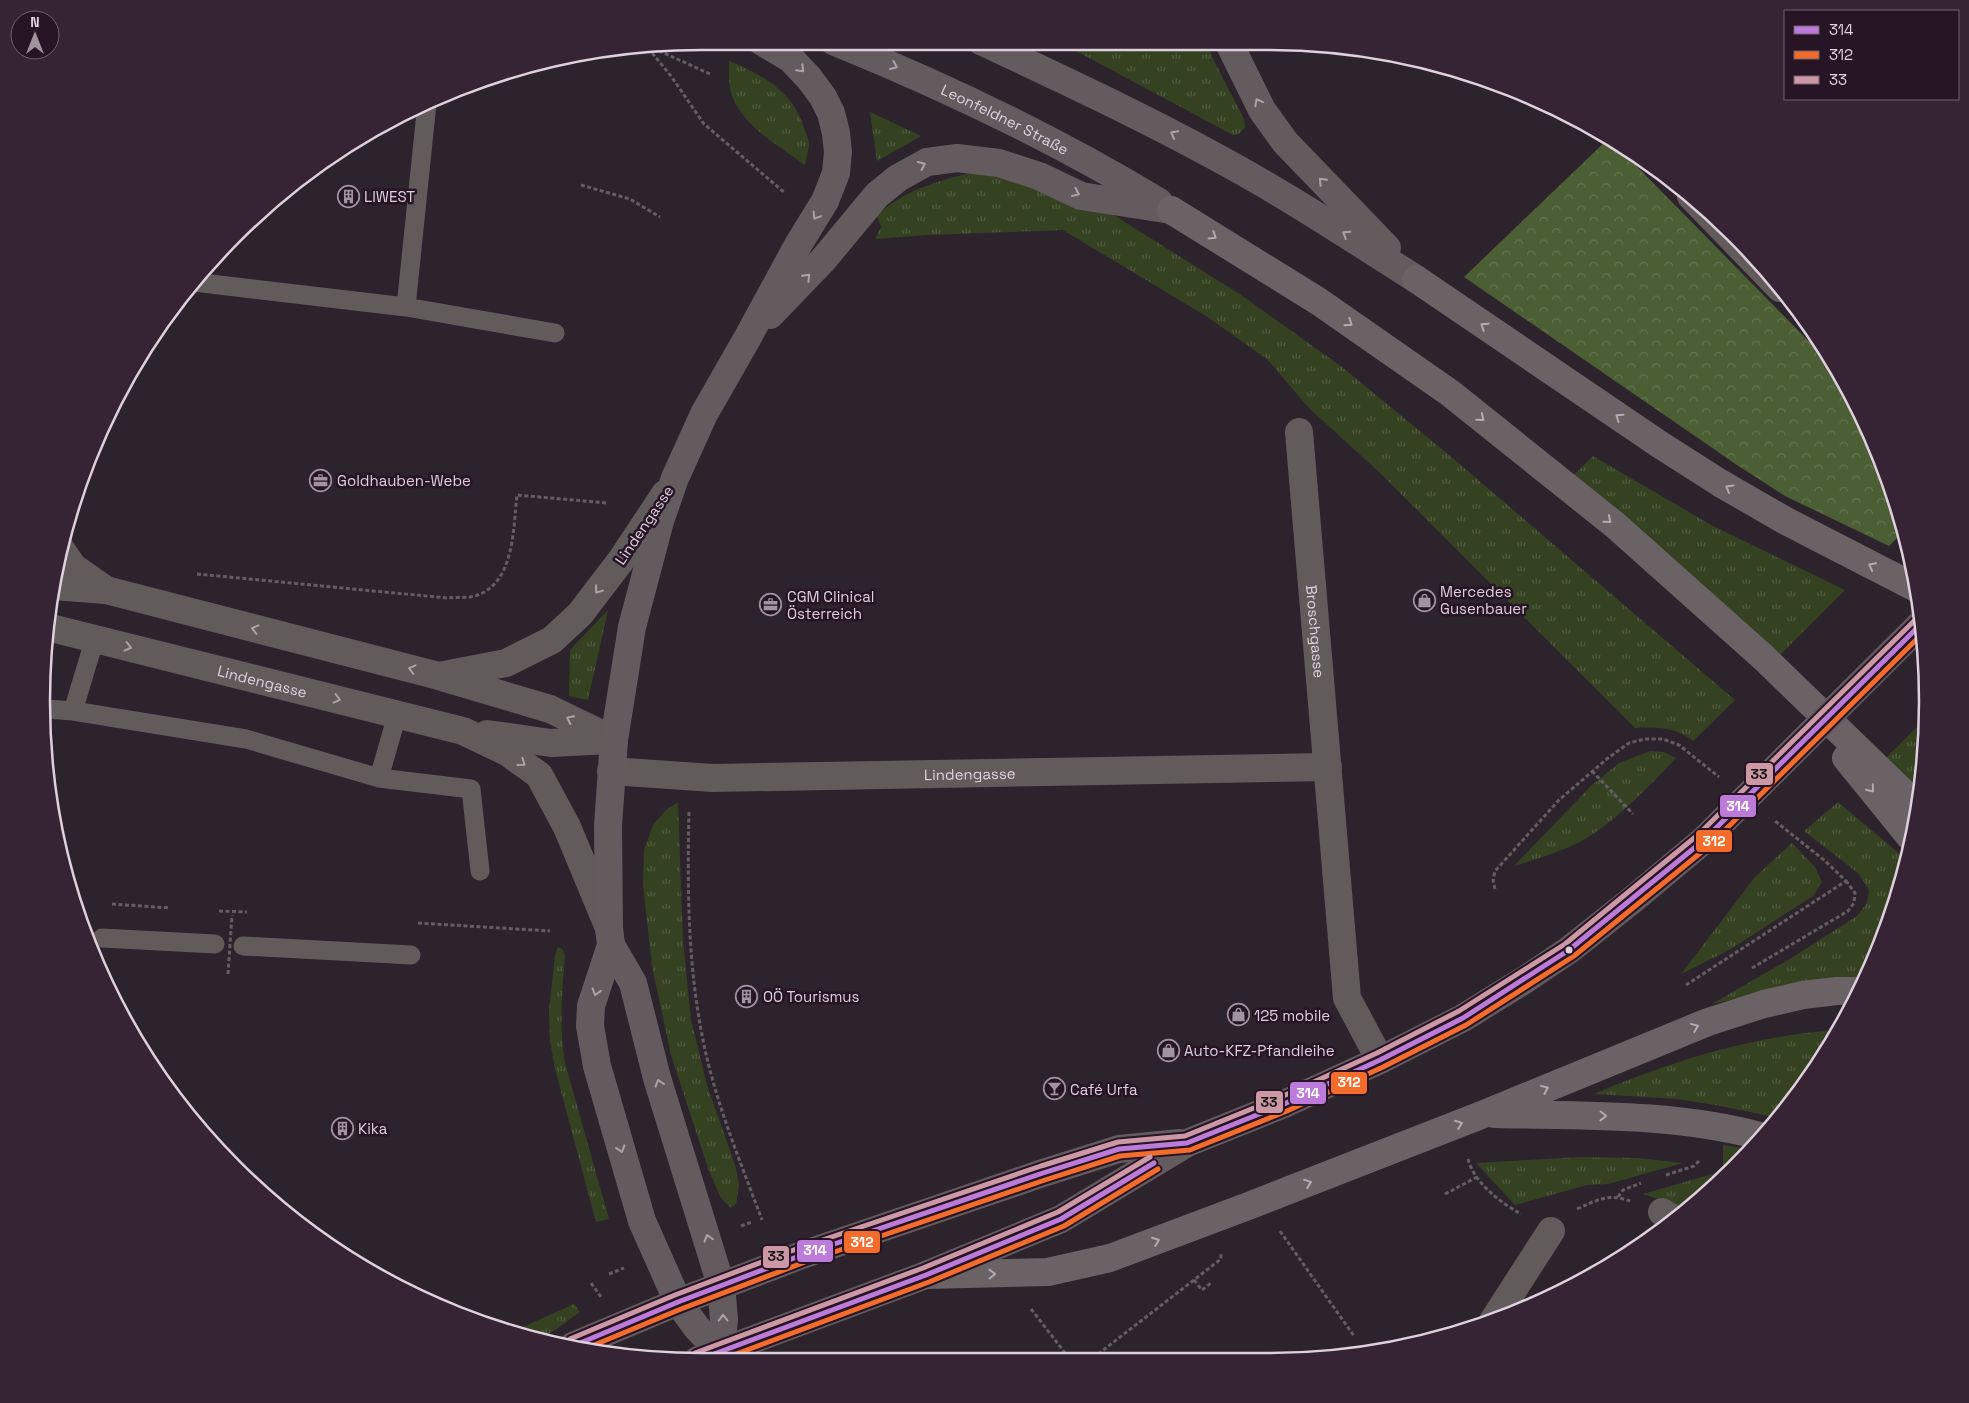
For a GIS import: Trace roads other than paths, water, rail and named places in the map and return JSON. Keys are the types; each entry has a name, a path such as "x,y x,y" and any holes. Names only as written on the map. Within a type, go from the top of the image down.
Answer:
{"highway":[{"path":"1171,210 1318,301 1450,393 1615,525 1763,657 1911,800"},
{"path":"1416,279 1720,483 1786,521 1908,584"},
{"path":"1763,657 1906,831"},
{"path":"926,1275 1048,1272 1110,1258 1484,1114 1708,1022 1764,1004 1803,995 1851,991"},
{"path":"1484,1114 1652,1118 1707,1125 1754,1135"}],"main road":[{"path":"709,1353 697,1328 678,1302 642,1221 597,1066 590,1026 592,1006 610,936 608,826 614,740 632,627 655,538 675,478 704,414 748,338 798,244 825,202 836,174 838,152 831,113 823,97 809,78 791,59 776,50"},
{"name":"Leonfeldner Straße","path":"855,50 894,66 1009,120 1079,156 1171,210"},
{"path":"1000,50 1217,157 1305,208 1416,279"},
{"path":"1232,50 1262,110 1285,142 1416,279"},
{"path":"748,338 824,260 877,195 898,178 927,162 956,158 999,162 1039,176 1081,196 1171,210"},
{"path":"718,1353 926,1275 1061,1219 1187,1142 1284,1104 1380,1060 1463,1018 1569,950 1704,840 1915,630"},
{"path":"610,936 633,983 657,1078 721,1285 724,1319 711,1353"},
{"path":"584,1342 721,1285 802,1255 987,1192 1119,1149 1187,1142"}],"street":[{"name":"Broschgasse","path":"1299,432 1347,998 1380,1060"},
{"name":"Lindengasse","path":"439,676 506,663 552,640 580,614 622,559 675,478"},
{"name":"Lindengasse","path":"67,558 73,567 106,590"},
{"name":"Lindengasse","path":"61,587 106,590 439,676 550,709 614,740"},
{"name":"Lindengasse","path":"55,624 95,638 463,731 551,743 614,740"},
{"name":"Lindengasse","path":"463,731 507,752 539,775 567,827 610,936"},
{"name":"Lindengasse","path":"611,771 713,778 1328,767"},
{"path":"1501,1309 1551,1231"}],"lane":[{"path":"406,307 426,111"},
{"path":"203,283 406,307 556,333"},
{"path":"73,711 95,638"},
{"path":"50,709 73,711 246,739 379,778 471,789 480,871"},
{"path":"379,778 397,715"},
{"path":"102,938 215,944"},
{"path":"243,946 410,955"}],"place":[{"name":"LIWEST","path":"348,196"},
{"name":"Goldhauben-Webe","path":"321,480"},
{"name":"Mercedes Gusenbauer","path":"1424,600"},
{"name":"CGM Clinical Österreich","path":"771,605"},
{"name":"OÖ Tourismus","path":"747,996"},
{"name":"125 mobile","path":"1238,1015"},
{"name":"Auto-KFZ-Pfandleihe","path":"1168,1050"},
{"name":"Café Urfa","path":"1054,1089"},
{"name":"Kika","path":"342,1128"}]}
